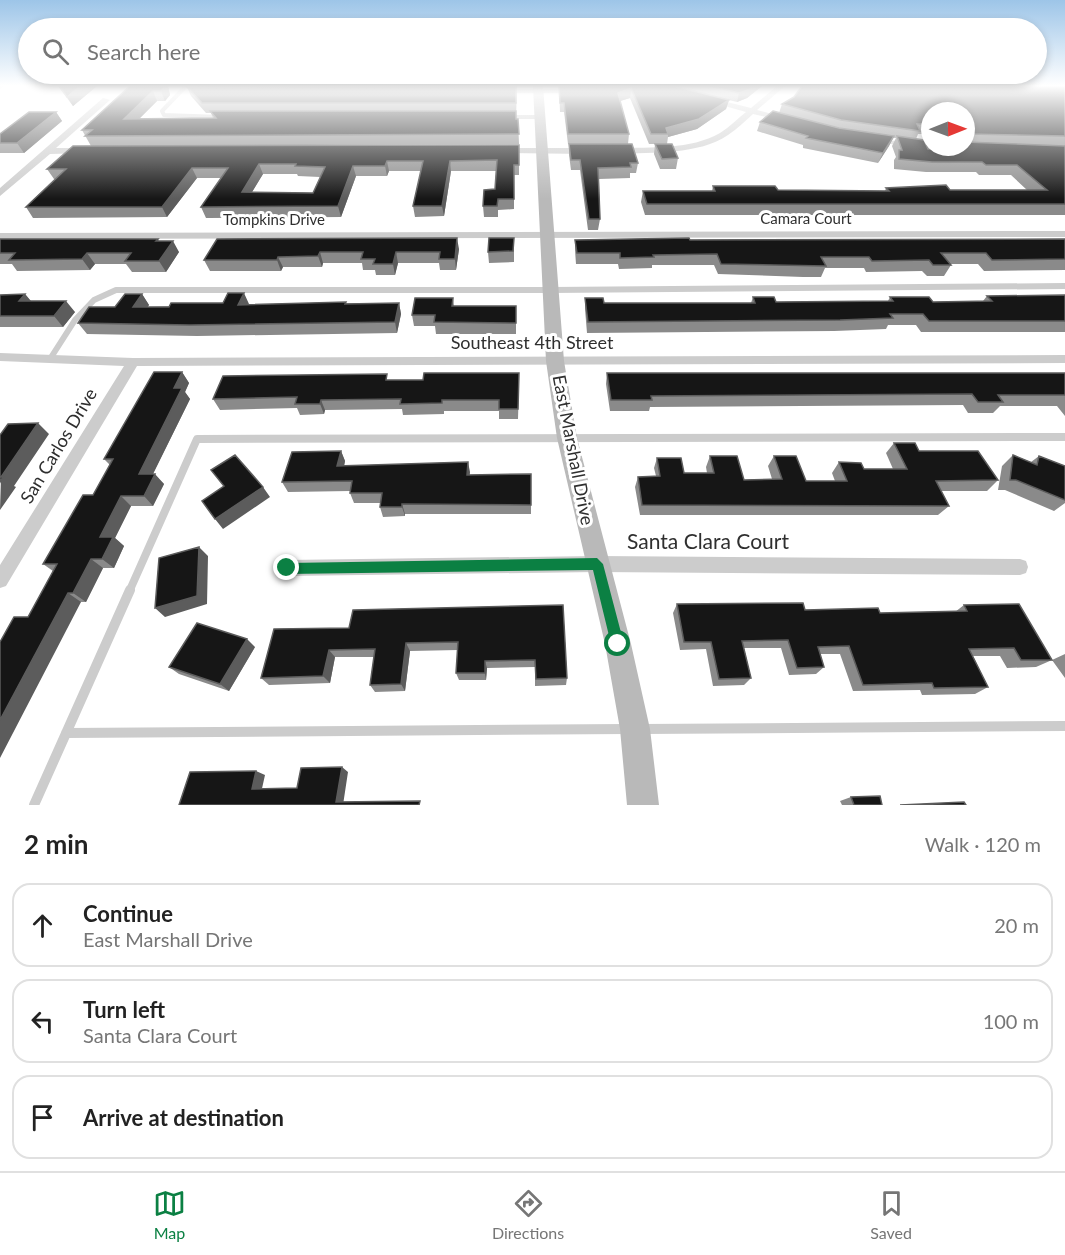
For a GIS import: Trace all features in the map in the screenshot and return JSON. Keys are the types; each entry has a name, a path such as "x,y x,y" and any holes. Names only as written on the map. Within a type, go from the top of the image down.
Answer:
{"main road":[{"name":"East Marshall Drive","path":"540,124 555,360 567,438 618,644 635,729 643,805"}],"street":[{"path":"0,193 79,124"},
{"path":"612,151 675,149 724,134 736,124"},
{"path":"866,139 921,146"},
{"path":"975,150 979,150"},
{"path":"47,151 94,151"},
{"path":"495,151 600,151"},
{"name":"Camara Court","path":"547,234 1065,234"},
{"name":"Tompkins Drive","path":"0,236 547,234"},
{"name":"Southeast 4th Street","path":"0,357 133,362 1065,358"},
{"name":"San Carlos Drive","path":"0,580 133,362"},
{"name":"Santa Clara Court","path":"287,568 597,564 1020,567"}],"lane":[{"path":"50,359 75,320 94,300 116,290 551,290 1065,286"},
{"path":"34,805 197,439 1065,436"},
{"path":"66,733 1065,726"}],"building":[{"path":"14,124 41,124 17,143 0,143 0,134"},
{"path":"89,124 518,124 519,134 85,136 92,130 82,130"},
{"path":"567,124 626,124 629,134 568,134"},
{"path":"646,124 682,124 666,128 668,134 651,134"},
{"path":"765,124 822,124 894,136 883,153 806,138 808,136"},
{"path":"867,124 921,124 917,124 920,131"},
{"path":"975,124 1065,124 1065,136 975,134"},
{"path":"897,136 921,140 921,156 975,156 975,142 1065,146 1065,204 647,204 643,191 715,191 713,186 775,186 778,190 889,191 886,188 946,185 950,190 1047,190 1017,165 899,159 899,150 902,150"},
{"path":"569,144 632,144 638,163 630,163 631,167 598,168 600,219 589,219 580,160 571,160"},
{"path":"655,144 672,144 678,158 662,159"},
{"path":"519,145 519,165 514,165 514,199 498,199 497,206 483,206 484,190 495,189 497,160 450,161 442,206 413,206 423,161 387,161 385,166 353,166 338,206 201,207 228,168 192,168 162,207 26,207 66,169 47,169 73,146","holes":["259,164 296,164 295,166 325,167 313,193 242,192"]},
{"path":"457,238 455,259 439,259 440,252 396,252 393,264 373,264 375,259 361,259 363,252 320,252 318,256 278,257 277,260 204,260 217,239"},
{"path":"489,238 514,238 513,251 488,252"},
{"path":"689,238 690,240 1065,239 1065,259 992,260 986,253 941,253 951,265 933,265 929,260 872,261 869,257 821,257 826,266 721,264 717,254 620,258 620,253 577,253 575,240"},
{"path":"0,239 158,239 156,241 173,241 159,261 125,261 131,253 87,253 82,259 9,260 15,253 0,253"},
{"path":"228,293 244,293 238,305 399,303 395,322 190,325 78,323 89,307 115,307 125,294 142,294 133,307 169,307 171,303 223,303"},
{"path":"25,294 19,301 66,301 54,316 0,316 0,295"},
{"path":"1065,295 1065,321 929,321 923,314 890,314 893,318 588,322 585,298 603,298 604,303 755,303 753,297 774,297 776,302 893,301 890,297 929,297 933,302 992,301 987,296"},
{"path":"415,298 453,298 452,306 516,306 516,323 434,322 435,315 412,315"},
{"path":"154,372 182,372 174,388 182,388 139,474 155,474 144,496 121,496 100,537 113,537 102,559 91,559 73,593 68,593 0,720 0,642 14,617 28,617 57,564 43,564 83,495 93,495 113,459 104,459"},
{"path":"424,373 519,373 518,409 499,409 499,400 442,400 442,403 400,404 401,399 321,400 320,404 295,404 297,397 213,399 223,376 387,374 386,380 423,380"},
{"path":"607,373 1065,373 1065,395 998,395 1003,402 978,402 972,394 651,396 652,400 611,400"},
{"path":"38,423 1,477 3,477 0,482 0,435 8,424"},
{"path":"894,443 915,443 919,451 978,451 998,480 936,481 949,506 642,505 638,477 660,476 657,458 681,458 684,473 714,473 710,456 737,456 744,480 782,479 774,456 796,456 806,481 847,481 839,462 861,463 864,469 907,469"},
{"path":"341,451 337,466 468,462 467,475 531,474 531,505 402,504 402,507 380,507 382,493 350,493 352,481 282,482 292,452"},
{"path":"235,455 263,487 215,519 202,501 224,486 211,470"},
{"path":"1013,455 1037,465 1039,456 1065,466 1065,500 1016,480 1010,480"},
{"path":"199,547 197,596 155,608 159,558"},
{"path":"803,603 805,610 878,608 880,613 967,611 964,605 1019,604 1052,660 1021,660 1014,648 969,649 988,687 934,688 932,683 863,685 849,646 818,647 824,667 797,668 788,640 742,641 751,678 719,679 711,642 684,642 677,604"},
{"path":"563,605 567,678 536,679 535,660 485,661 485,673 456,673 458,642 406,643 401,684 370,685 375,649 329,650 323,676 261,678 274,629 349,628 353,610"},
{"path":"197,623 247,639 220,684 169,667"},
{"path":"342,767 336,802 420,801 419,805 179,805 190,772 256,771 252,789 297,788 301,768"},
{"path":"880,796 882,805 854,805 851,797"},
{"path":"964,802 966,805 900,805"}],"route":[{"path":"287,568 597,564 618,644"}]}
